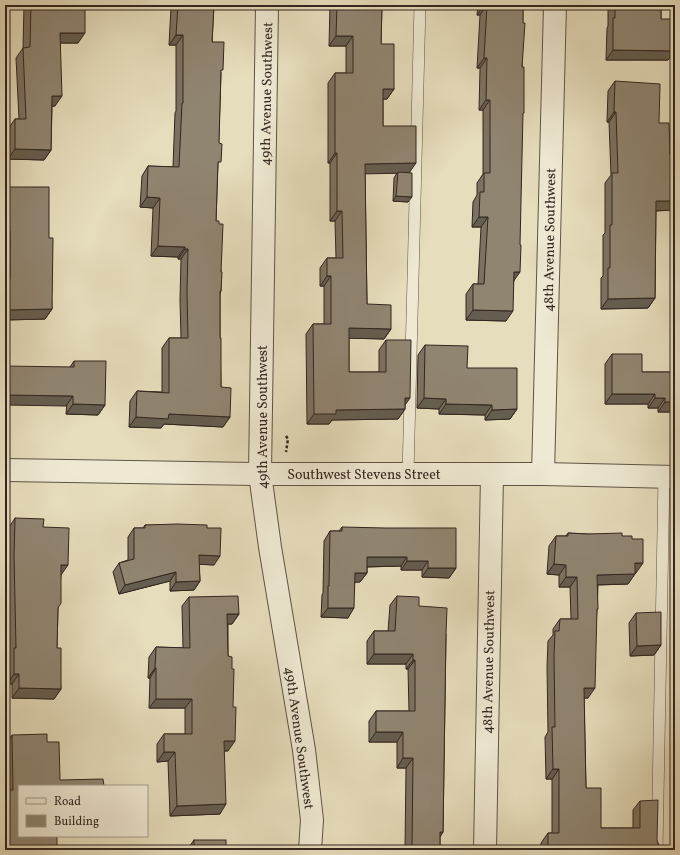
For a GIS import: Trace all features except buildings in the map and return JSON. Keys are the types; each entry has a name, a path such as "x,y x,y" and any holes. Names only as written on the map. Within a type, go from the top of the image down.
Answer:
{"street":[{"name":"49th Avenue Southwest","path":"267,5 260,474 271,553 304,750 312,820 310,850"},
{"name":"48th Avenue Southwest","path":"543,474 555,5"},
{"name":"Southwest Stevens Street","path":"5,470 260,474 543,474 669,476"},
{"name":"48th Avenue Southwest","path":"485,850 492,474"}],"lane":[{"path":"408,474 420,5"},
{"path":"658,850 669,476"}],"path":[{"path":"285,458 288,439 286,436"}]}
